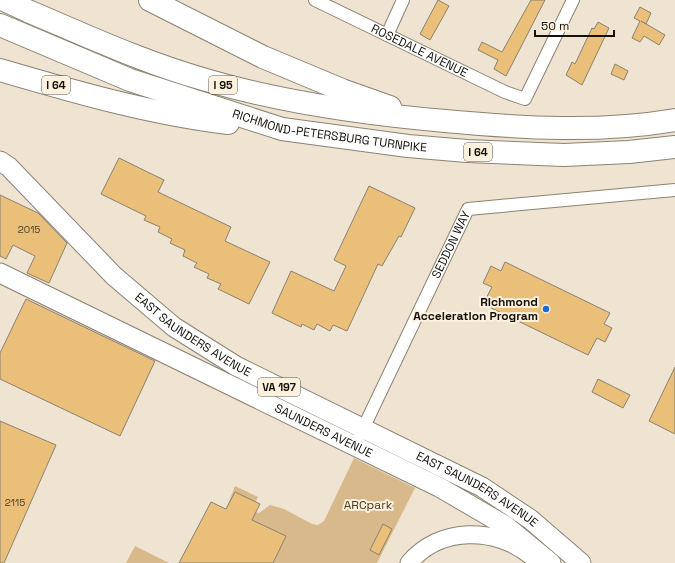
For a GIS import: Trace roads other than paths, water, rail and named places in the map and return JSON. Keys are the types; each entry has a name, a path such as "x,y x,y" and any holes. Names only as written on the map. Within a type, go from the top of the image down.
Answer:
{"highway":[{"name":"RICHMOND-PETERSBURG TURNPIKE","path":"4,0 123,51 204,80 263,96 341,110 427,120 503,126 580,128 656,123 675,120"},
{"name":"I 64","path":"150,0 263,57 342,90 427,120"},
{"name":"RICHMOND-PETERSBURG TURNPIKE","path":"9,29 130,80 282,129 408,146 467,151 564,155 675,148"},
{"name":"I 64","path":"6,72 192,119 282,129"}],"main road":[{"path":"0,20 9,0"},
{"name":"EAST SAUNDERS AVENUE","path":"3,160 114,276 168,322 236,366 447,468 498,496 545,531 581,563"},
{"name":"SAUNDERS AVENUE","path":"0,273 439,487 487,513 522,537 551,563"},
{"path":"409,563 425,549 437,542 461,535 486,534 512,543 539,563"}],"street":[{"name":"ROSEDALE AVENUE","path":"314,0 505,92 525,99 573,0"},
{"path":"387,35 403,0"},
{"name":"SEDDON WAY","path":"355,446 468,209 675,190"}],"place":[{"name":"Richmond Acceleration Program","path":"546,309"}],"park label":[{"name":"ARCpark","path":"368,505"}]}
